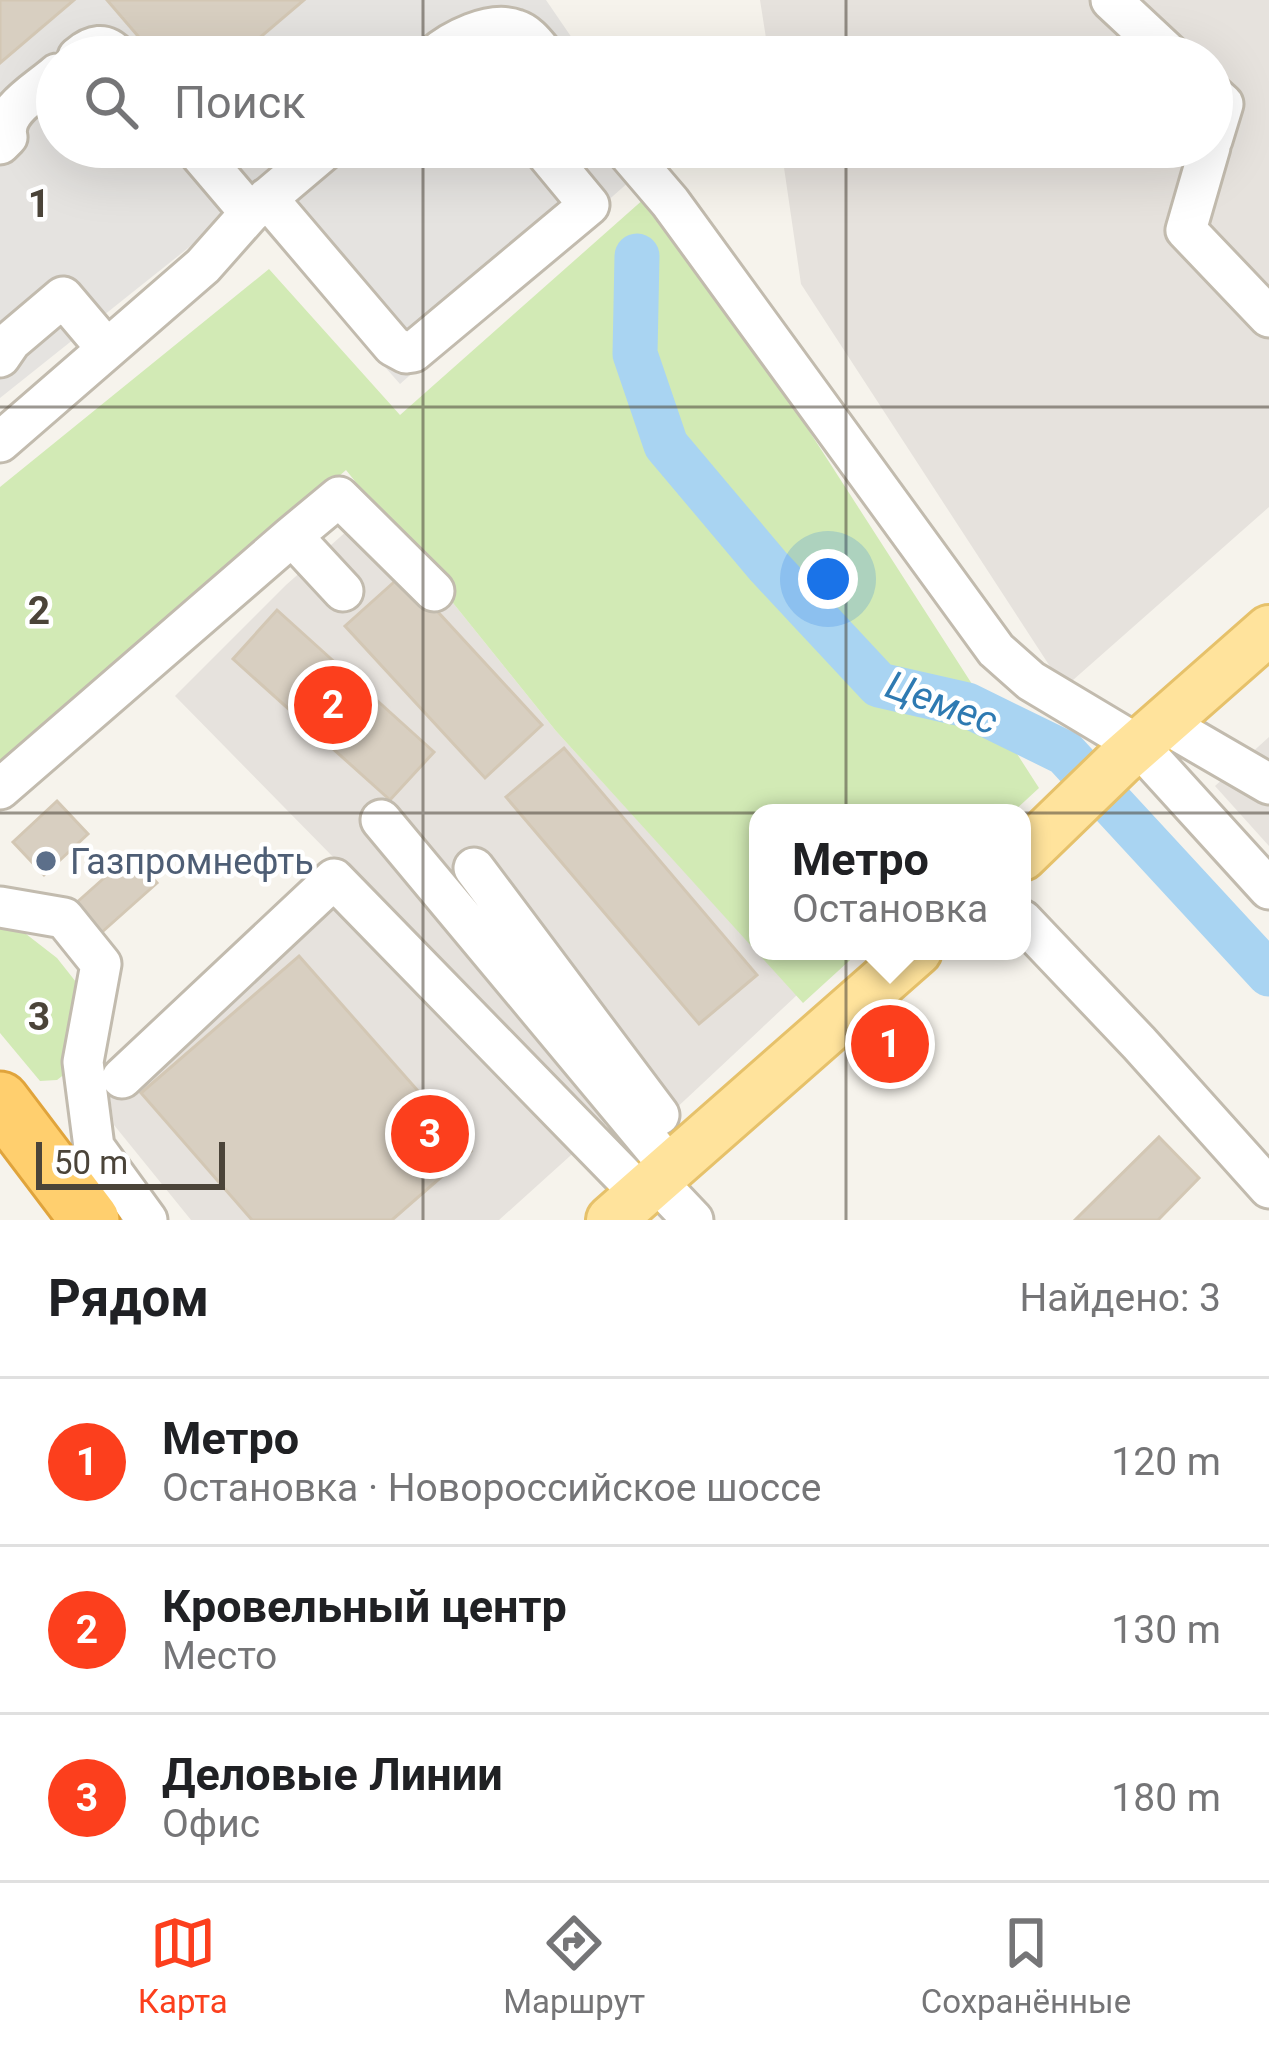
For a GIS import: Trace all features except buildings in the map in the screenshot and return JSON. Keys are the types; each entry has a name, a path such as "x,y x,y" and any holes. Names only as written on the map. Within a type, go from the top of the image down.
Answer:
{"highway":[{"path":"3,1112 90,1220"}],"main road":[{"path":"1037,841 1269,630"},
{"path":"653,1183 906,960"}],"lane":[{"path":"452,36 457,0"},
{"path":"1111,0 1150,36"},
{"path":"489,36 510,28 526,36"},
{"path":"0,143 7,137 7,119 36,93"},
{"path":"217,168 393,346 406,353 420,349 589,205 619,168"},
{"path":"0,442 203,266 259,206 303,168"},
{"path":"558,168 589,205"},
{"path":"641,168 684,220 996,650 1031,681 1140,743 1269,784"},
{"path":"1204,168 1186,230 1262,294"},
{"path":"0,357 11,340 63,297 107,349"},
{"path":"0,789 339,496 434,590"},
{"path":"292,536 343,591"},
{"path":"1140,743 1269,889"},
{"path":"381,820 653,1183"},
{"path":"475,868 653,1183"},
{"path":"122,1078 334,879 693,1220"},
{"path":"2,906 64,918 100,964 83,1062 94,1147 147,1220"},
{"path":"1031,930 1269,1188"}],"shaded area":[{"path":"74,0 107,0 138,36 36,36 36,168 645,168 400,384 242,205 0,398 0,64"},
{"path":"305,0 546,0 571,36 262,36"},
{"path":"760,0 1269,0 1269,507 1064,688 801,284 784,168 1233,168 1233,36 766,36"},
{"path":"375,506 556,731 749,942 749,960 765,960 797,995 655,1128 611,1119 499,1220 191,1220 114,1125 106,1069 336,860 175,696 286,585"},
{"path":"1269,737 1269,846 1215,786"}],"green space":[{"path":"654,190 1039,788 1022,804 749,804 749,944 556,731 346,470 0,772 0,487 269,269 400,415"},
{"path":"0,921 17,927 57,958 76,982 84,1003 70,1070 57,1080 40,1081 0,1033"},
{"path":"764,960 850,960 803,1003"}],"waterway":[{"name":"Цемес","path":"637,256 635,354 666,445 768,566 879,685 967,705 1065,753 1269,974"}],"place":[{"name":"Кровельный центр","path":"333,705"},
{"name":"Газпромнефть","path":"46,861"},
{"name":"Метро","path":"890,1044"},
{"name":"Деловые Линии","path":"430,1134"}]}
